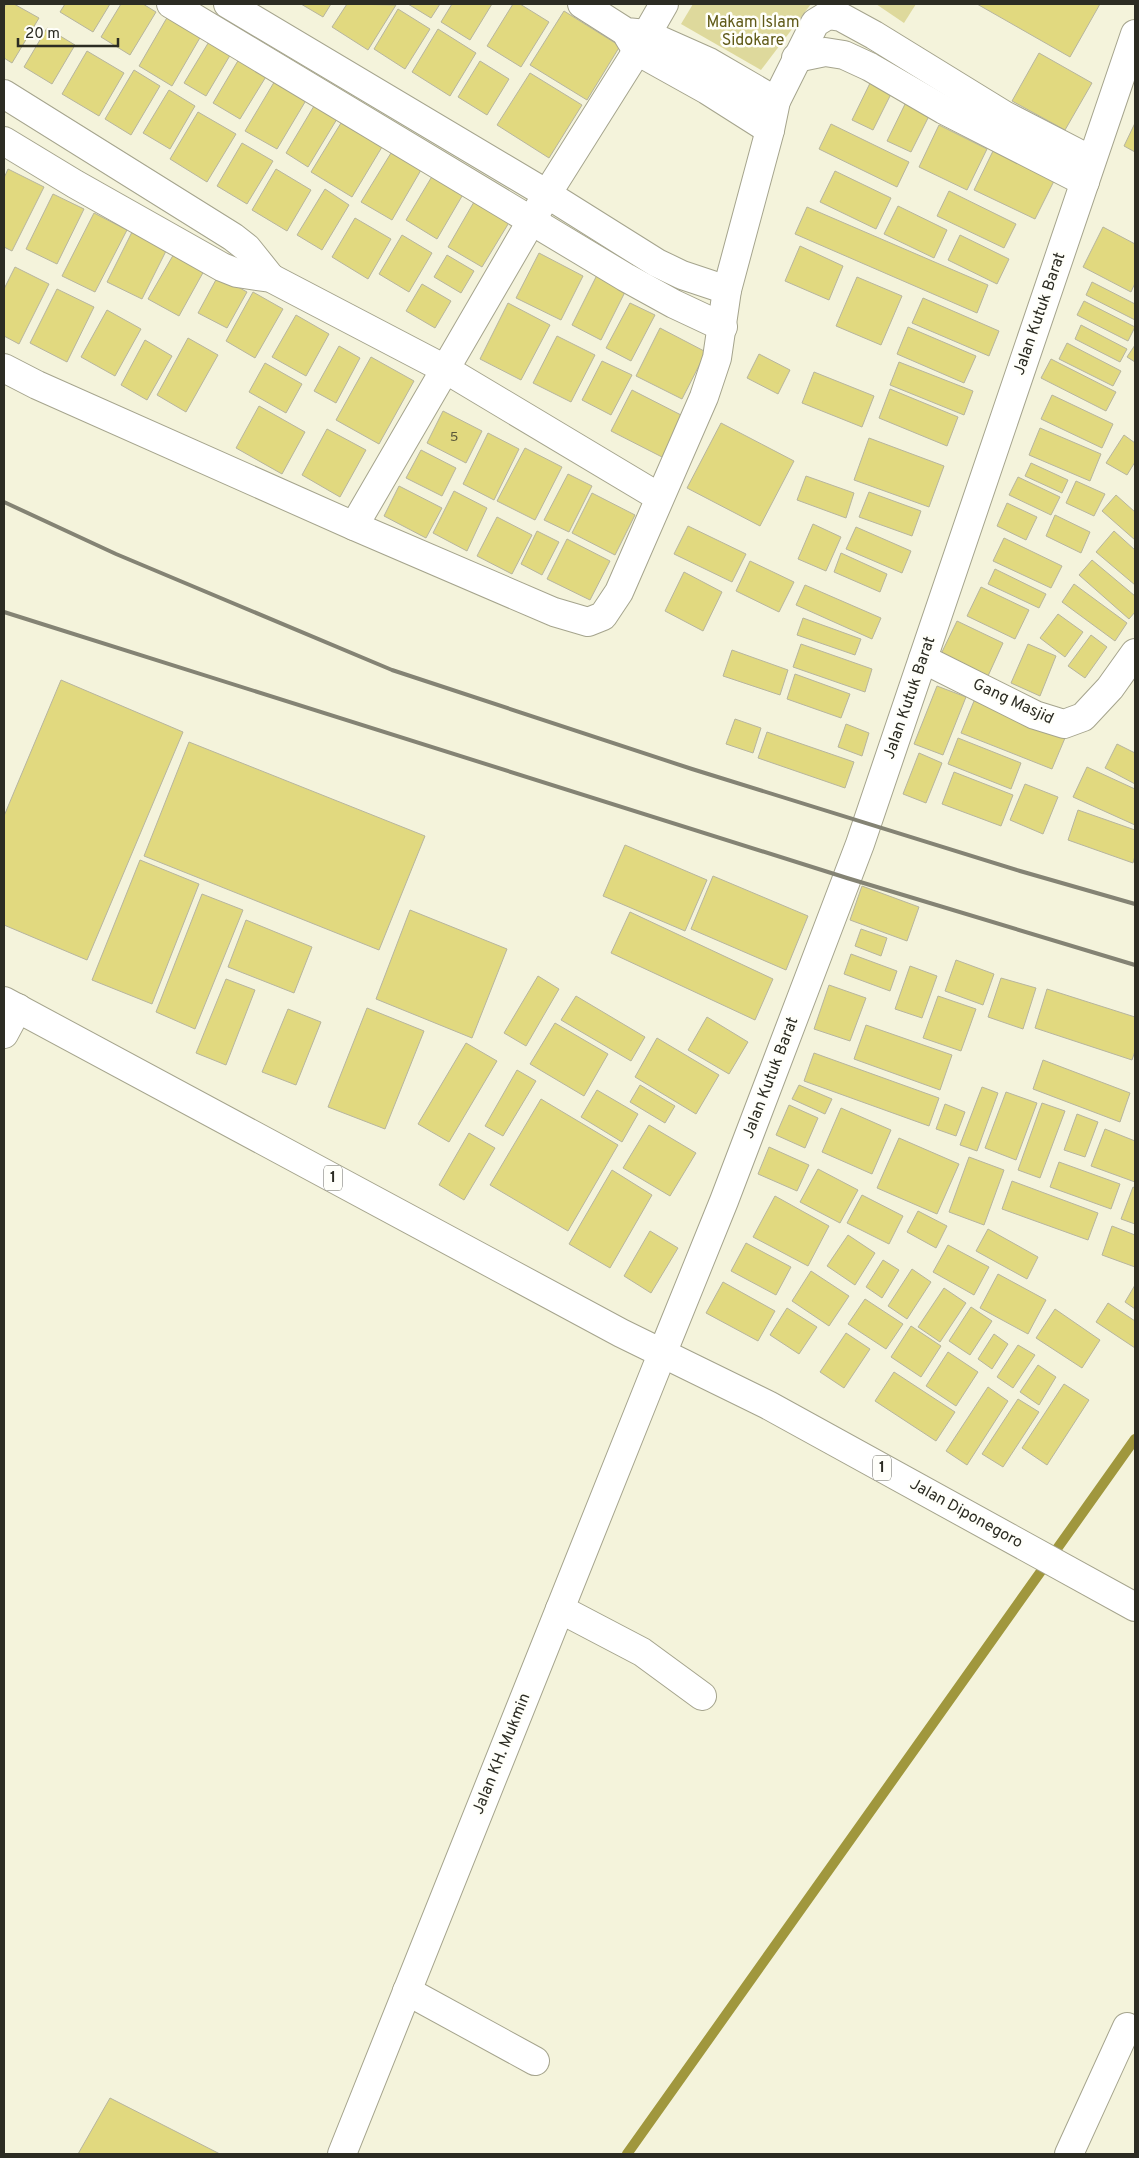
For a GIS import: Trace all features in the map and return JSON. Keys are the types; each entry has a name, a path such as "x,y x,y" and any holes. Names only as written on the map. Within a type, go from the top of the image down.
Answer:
{"main road":[{"path":"170,4 625,277 674,304 723,327"},
{"path":"228,4 547,194 657,263 682,276 727,290"},
{"path":"582,4 637,39 707,90 770,130"},
{"path":"354,526 637,39 664,4"},
{"path":"4,368 37,386 354,526 554,612 588,622 602,616 619,592 704,397 717,358 727,290 776,101 815,22 828,15 841,17 874,35 1004,115 1088,171"},
{"name":"Jalan Kutuk Barat","path":"662,1354 724,1201 860,844 1135,34"},
{"path":"637,39 710,62 776,101"},
{"path":"273,67 290,42"},
{"path":"796,58 825,52 844,55 870,67 944,110 1088,171"},
{"path":"307,86 324,60"},
{"path":"4,94 233,237 247,248 271,278"},
{"path":"4,141 75,184 222,267 237,273 271,278 445,369 660,497"},
{"name":"Gang Masjid","path":"923,658 1036,715 1064,724 1083,717 1110,688 1135,653"},
{"path":"4,1034 11,1004"},
{"name":"1","path":"11,1004 662,1354"},
{"name":"Jalan Diponegoro","path":"662,1354 768,1406 1133,1606"},
{"name":"Jalan KH. Mukmin","path":"342,2154 662,1354"},
{"path":"560,1608 642,1652 702,1696"},
{"path":"408,1991 534,2061"},
{"path":"1069,2154 1127,2027"}],"green space":[{"name":"Makam Islam Sidokare","path":"693,4 811,4 761,70 681,24"},
{"path":"876,4 916,4 904,23"}],"building":[{"path":"6,4 14,4 39,18 12,63 4,58 4,8"},
{"path":"65,4 110,4 93,32 60,12"},
{"path":"121,4 143,4 156,12 130,55 101,37"},
{"path":"301,4 331,4 323,17"},
{"path":"347,4 396,5 368,50 332,27"},
{"path":"408,4 440,4 431,18"},
{"path":"452,4 492,4 470,40 441,22"},
{"path":"513,4 520,4 549,22 521,67 487,46"},
{"path":"977,4 1100,4 1070,57"},
{"path":"172,9 205,29 172,86 139,66"},
{"path":"398,9 430,29 405,69 374,49"},
{"path":"564,11 620,46 587,100 530,65"},
{"path":"47,28 75,45 52,84 24,67"},
{"path":"438,29 476,53 450,96 412,72"},
{"path":"210,40 232,52 206,96 184,83"},
{"path":"87,51 124,73 99,116 62,94"},
{"path":"1039,53 1092,83 1065,130 1012,101"},
{"path":"239,59 267,75 240,119 213,103"},
{"path":"480,61 509,79 487,115 458,97"},
{"path":"134,70 160,86 131,135 105,119"},
{"path":"530,73 582,105 549,158 497,125"},
{"path":"874,75 895,86 873,130 852,120"},
{"path":"276,79 308,97 277,149 245,131"},
{"path":"169,90 195,106 170,149 143,133"},
{"path":"909,96 933,108 911,152 887,141"},
{"path":"314,106 337,119 308,167 286,153"},
{"path":"198,112 236,134 207,182 170,159"},
{"path":"341,123 382,147 352,197 311,172"},
{"path":"1135,123 1135,152 1124,146"},
{"path":"831,124 909,162 897,187 819,149"},
{"path":"939,125 987,149 967,190 919,167"},
{"path":"242,143 273,161 247,204 217,186"},
{"path":"993,151 1054,181 1035,219 974,190"},
{"path":"391,153 421,170 392,220 361,202"},
{"path":"8,169 44,187 12,251 4,247 4,178"},
{"path":"276,169 311,190 287,231 252,210"},
{"path":"835,171 891,198 876,229 820,202"},
{"path":"434,173 465,191 437,239 406,220"},
{"path":"325,189 349,205 322,250 297,235"},
{"path":"949,191 1016,224 1004,248 937,216"},
{"path":"53,194 84,209 57,264 26,249"},
{"path":"478,195 513,216 482,267 448,247"},
{"path":"898,206 947,230 934,258 884,234"},
{"path":"807,207 988,285 977,313 795,234"},
{"path":"94,213 127,230 95,292 62,276"},
{"path":"355,218 391,239 368,279 332,257"},
{"path":"1103,227 1135,244 1135,283 1131,292 1083,267"},
{"path":"134,228 169,245 142,299 107,282"},
{"path":"402,235 432,253 409,292 379,274"},
{"path":"960,235 1009,259 997,284 948,260"},
{"path":"800,246 843,266 829,300 785,281"},
{"path":"175,252 205,269 179,316 148,299"},
{"path":"539,253 583,276 561,320 516,298"},
{"path":"447,255 474,271 461,293 434,277"},
{"path":"15,267 49,284 19,344 4,336 4,289"},
{"path":"597,275 626,290 601,340 572,325"},
{"path":"218,276 247,292 227,328 198,313"},
{"path":"857,277 902,296 881,345 836,326"},
{"path":"1092,282 1135,304 1135,320 1086,295"},
{"path":"422,284 451,301 435,328 406,311"},
{"path":"57,289 94,307 67,362 30,343"},
{"path":"253,292 283,309 255,358 226,341"},
{"path":"923,298 999,331 989,356 912,323"},
{"path":"1084,301 1135,327 1128,341 1077,315"},
{"path":"508,303 550,325 521,380 480,359"},
{"path":"630,303 655,315 631,361 606,348"},
{"path":"107,310 141,329 115,376 81,357"},
{"path":"296,315 329,334 306,376 272,357"},
{"path":"1081,325 1127,349 1120,362 1075,339"},
{"path":"908,327 976,356 964,383 897,354"},
{"path":"660,328 706,352 682,399 636,376"},
{"path":"557,336 595,355 571,402 533,383"},
{"path":"188,338 218,355 186,412 157,395"},
{"path":"145,340 172,356 147,400 121,385"},
{"path":"1067,343 1121,371 1113,386 1059,359"},
{"path":"1135,345 1135,362 1127,357"},
{"path":"339,346 360,358 336,403 314,391"},
{"path":"759,354 790,370 778,394 747,378"},
{"path":"371,357 414,381 379,444 336,420"},
{"path":"1051,359 1116,392 1106,411 1041,378"},
{"path":"602,361 632,375 611,415 582,400"},
{"path":"899,362 973,391 964,415 890,385"},
{"path":"265,363 302,384 286,413 249,392"},
{"path":"814,372 874,396 862,427 802,403"},
{"path":"890,389 958,417 947,446 879,418"},
{"path":"632,390 683,416 662,457 611,431"},
{"path":"1052,395 1113,424 1102,448 1041,419"},
{"path":"259,406 305,432 282,474 236,448"},
{"path":"443,411 482,431 466,463 427,443"},
{"path":"721,423 794,461 760,526 687,488"},
{"path":"1040,428 1101,454 1090,481 1029,455"},
{"path":"327,429 366,450 340,497 302,475"},
{"path":"488,433 519,449 494,500 463,484"},
{"path":"1124,435 1135,443 1135,462 1127,475 1106,463"},
{"path":"869,438 944,466 929,507 854,480"},
{"path":"525,448 562,467 535,520 497,501"},
{"path":"421,450 456,468 442,496 406,478"},
{"path":"1031,463 1068,480 1062,493 1025,476"},
{"path":"568,474 592,486 569,532 544,520"},
{"path":"806,476 854,493 846,518 797,500"},
{"path":"1018,477 1060,497 1051,515 1009,495"},
{"path":"1076,481 1105,494 1094,516 1066,503"},
{"path":"399,486 442,508 426,538 384,516"},
{"path":"454,491 487,508 467,551 433,533"},
{"path":"869,492 921,511 912,536 859,517"},
{"path":"592,493 635,515 615,555 572,533"},
{"path":"1116,495 1135,512 1135,540 1102,511"},
{"path":"1007,503 1037,517 1026,540 997,526"},
{"path":"1055,515 1090,532 1081,553 1046,536"},
{"path":"497,517 532,535 512,574 477,556"},
{"path":"813,524 841,537 826,571 798,559"},
{"path":"688,526 746,554 732,582 674,554"},
{"path":"856,527 911,551 902,573 846,549"},
{"path":"537,531 559,542 542,575 521,564"},
{"path":"1114,531 1135,550 1135,585 1096,552"},
{"path":"1004,538 1062,566 1051,588 993,561"},
{"path":"567,539 610,561 590,600 547,579"},
{"path":"841,553 887,574 880,592 834,572"},
{"path":"1092,560 1135,596 1135,612 1129,619 1079,575"},
{"path":"750,561 794,582 779,612 736,591"},
{"path":"995,569 1046,594 1039,608 988,584"},
{"path":"684,572 722,592 703,631 665,611"},
{"path":"1074,584 1127,623 1115,641 1062,602"},
{"path":"805,585 881,618 872,639 796,605"},
{"path":"981,587 1029,610 1015,639 967,616"},
{"path":"1058,614 1083,632 1065,657 1040,638"},
{"path":"803,618 861,639 855,655 797,635"},
{"path":"957,621 1003,643 988,676 941,654"},
{"path":"1091,635 1107,647 1085,678 1068,666"},
{"path":"801,644 872,669 865,692 793,667"},
{"path":"1028,644 1056,656 1040,696 1011,683"},
{"path":"732,650 788,670 780,695 723,676"},
{"path":"795,674 850,694 841,718 787,699"},
{"path":"61,680 183,732 87,960 4,925 4,816"},
{"path":"937,686 966,697 943,755 914,744"},
{"path":"974,701 1065,738 1052,769 961,733"},
{"path":"735,719 761,728 753,753 726,744"},
{"path":"846,724 869,733 862,756 838,747"},
{"path":"767,732 854,762 845,788 758,758"},
{"path":"958,738 1021,763 1011,789 948,764"},
{"path":"189,742 425,836 379,950 144,856"},
{"path":"1117,744 1135,753 1135,784 1105,768"},
{"path":"919,753 942,763 926,803 903,794"},
{"path":"1087,767 1135,789 1135,825 1073,797"},
{"path":"954,772 1013,795 1001,826 942,804"},
{"path":"1025,784 1058,797 1043,834 1010,820"},
{"path":"1078,810 1135,830 1135,856 1133,863 1068,840"},
{"path":"625,845 707,880 685,931 603,896"},
{"path":"140,860 199,884 152,1004 92,980"},
{"path":"713,876 808,916 786,970 691,929"},
{"path":"862,886 919,907 907,941 850,920"},
{"path":"202,894 243,910 195,1029 156,1012"},
{"path":"410,910 507,949 472,1038 376,999"},
{"path":"630,912 773,979 755,1020 611,953"},
{"path":"246,920 312,947 294,993 228,967"},
{"path":"861,929 887,938 881,956 855,946"},
{"path":"851,954 897,971 890,991 844,974"},
{"path":"956,960 994,974 983,1005 945,991"},
{"path":"910,966 937,976 922,1018 895,1009"},
{"path":"538,976 559,989 526,1046 504,1033"},
{"path":"1001,978 1036,988 1023,1029 988,1017"},
{"path":"226,979 255,990 226,1065 196,1053"},
{"path":"829,985 866,998 850,1041 814,1029"},
{"path":"1047,989 1135,1017 1135,1051 1132,1060 1035,1028"},
{"path":"576,996 645,1037 631,1061 561,1020"},
{"path":"938,996 976,1009 961,1051 923,1038"},
{"path":"367,1008 424,1031 385,1129 328,1107"},
{"path":"288,1009 321,1022 296,1085 262,1072"},
{"path":"707,1017 748,1042 729,1074 688,1050"},
{"path":"555,1023 608,1054 584,1096 530,1064"},
{"path":"866,1025 952,1055 940,1090 854,1059"},
{"path":"657,1038 719,1075 696,1114 635,1077"},
{"path":"466,1043 497,1061 449,1142 418,1124"},
{"path":"814,1053 939,1098 929,1126 804,1081"},
{"path":"1043,1060 1130,1093 1120,1122 1033,1089"},
{"path":"517,1070 536,1081 503,1136 485,1126"},
{"path":"640,1085 675,1106 665,1123 630,1102"},
{"path":"799,1085 832,1099 825,1114 792,1099"},
{"path":"982,1087 998,1093 977,1151 960,1145"},
{"path":"597,1090 638,1114 622,1142 581,1117"},
{"path":"1006,1092 1037,1103 1016,1160 985,1148"},
{"path":"541,1099 618,1145 568,1231 490,1185"},
{"path":"1042,1103 1065,1111 1040,1178 1018,1170"},
{"path":"945,1104 965,1112 956,1136 936,1129"},
{"path":"789,1105 818,1118 805,1148 776,1135"},
{"path":"841,1108 891,1130 872,1174 822,1152"},
{"path":"1077,1114 1098,1122 1085,1157 1064,1150"},
{"path":"649,1125 696,1153 670,1196 623,1168"},
{"path":"1105,1129 1135,1141 1135,1182 1091,1166"},
{"path":"469,1133 495,1148 464,1200 439,1185"},
{"path":"899,1138 959,1164 937,1214 877,1188"},
{"path":"769,1147 809,1165 797,1191 758,1174"},
{"path":"969,1157 1004,1170 984,1225 949,1212"},
{"path":"1059,1162 1120,1184 1111,1209 1050,1187"},
{"path":"818,1169 858,1190 840,1223 800,1202"},
{"path":"612,1170 652,1195 610,1268 569,1244"},
{"path":"1012,1181 1098,1213 1088,1240 1002,1209"},
{"path":"1133,1187 1135,1188 1135,1224 1121,1219"},
{"path":"862,1195 903,1216 889,1244 847,1223"},
{"path":"775,1196 829,1226 808,1266 753,1237"},
{"path":"918,1211 947,1226 936,1248 907,1232"},
{"path":"1112,1226 1135,1235 1135,1267 1102,1255"},
{"path":"988,1229 1038,1257 1027,1279 976,1251"},
{"path":"650,1231 678,1248 651,1293 624,1276"},
{"path":"848,1235 875,1253 855,1285 827,1266"},
{"path":"746,1243 791,1267 776,1295 731,1271"},
{"path":"948,1245 989,1267 974,1295 933,1272"},
{"path":"883,1260 899,1270 882,1298 866,1287"},
{"path":"912,1269 931,1282 907,1319 888,1306"},
{"path":"811,1271 849,1296 829,1326 792,1301"},
{"path":"998,1274 1046,1300 1028,1334 980,1308"},
{"path":"723,1282 775,1311 758,1341 706,1313"},
{"path":"1135,1285 1135,1309 1125,1302"},
{"path":"944,1288 966,1303 940,1342 918,1327"},
{"path":"865,1299 903,1324 886,1349 848,1324"},
{"path":"1108,1303 1135,1321 1135,1348 1096,1322"},
{"path":"971,1307 992,1321 970,1355 949,1341"},
{"path":"787,1308 817,1327 799,1354 770,1335"},
{"path":"1055,1309 1100,1340 1082,1368 1036,1338"},
{"path":"911,1326 941,1346 921,1377 891,1357"},
{"path":"846,1333 870,1349 844,1388 820,1372"},
{"path":"994,1334 1008,1344 992,1369 978,1359"},
{"path":"1018,1345 1035,1355 1013,1388 997,1377"},
{"path":"948,1352 978,1372 956,1406 926,1386"},
{"path":"1038,1365 1056,1377 1039,1405 1020,1392"},
{"path":"894,1372 955,1412 936,1441 875,1401"},
{"path":"1064,1384 1089,1400 1047,1465 1022,1448"},
{"path":"988,1387 1008,1401 967,1465 946,1451"},
{"path":"1018,1399 1039,1412 1003,1467 982,1454"},
{"path":"110,2098 220,2154 78,2154"}],"waterway":[{"path":"627,2154 1135,1439"}],"railway":[{"path":"4,502 116,554 392,670 692,769 1020,871 1135,904"},
{"path":"4,612 847,878 1135,965"}]}
